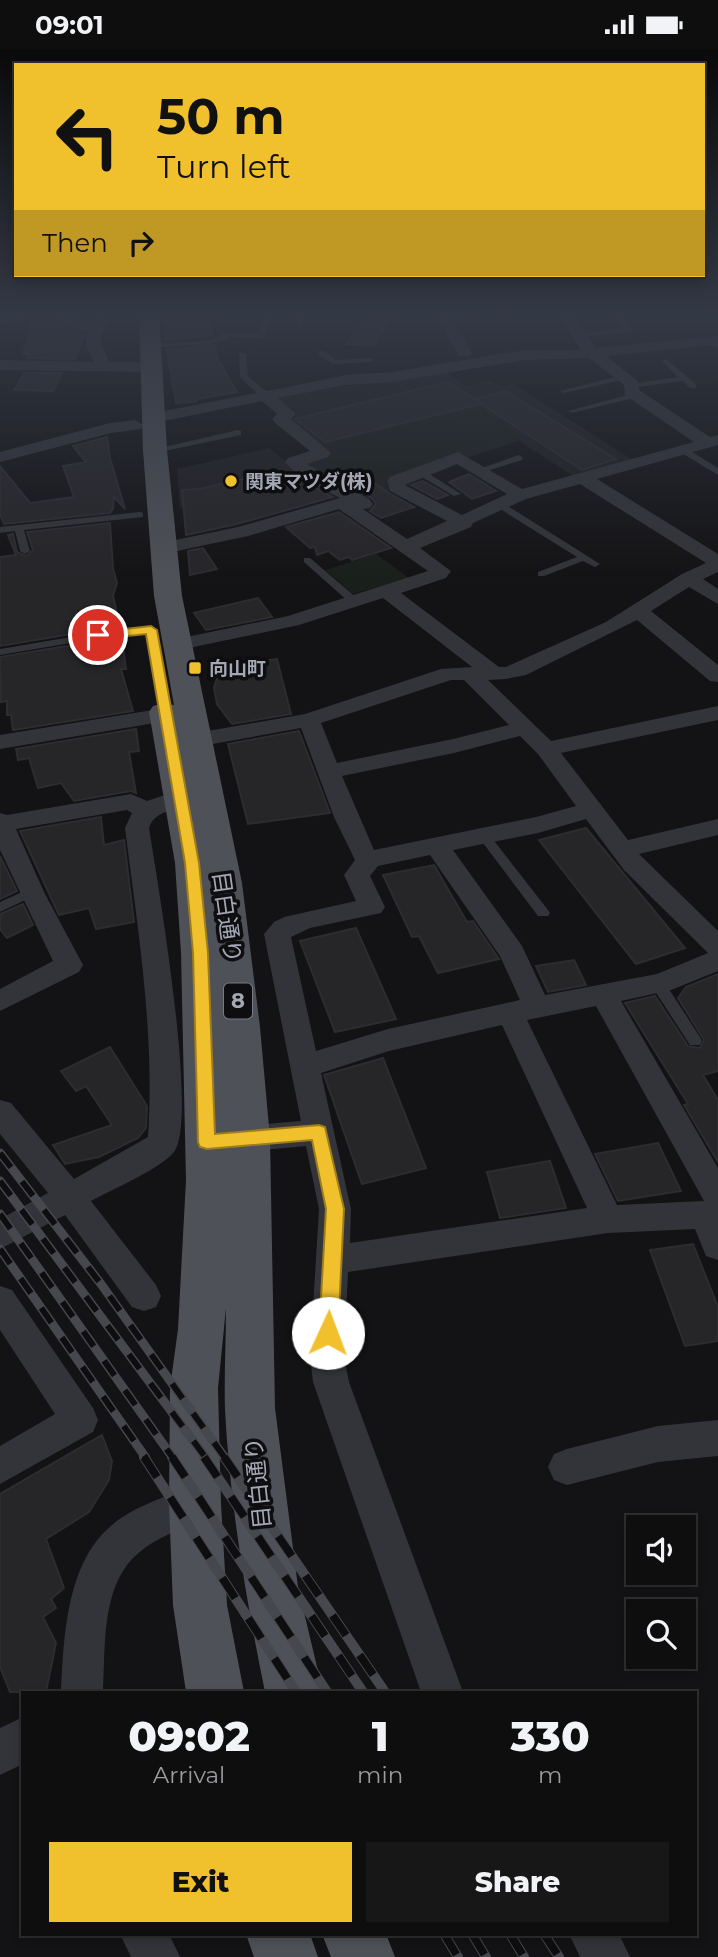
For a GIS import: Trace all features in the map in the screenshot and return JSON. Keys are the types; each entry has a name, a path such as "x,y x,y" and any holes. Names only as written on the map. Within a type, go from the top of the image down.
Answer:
{"main road":[{"name":"目白通り","path":"144,401 168,596 163,804 192,863 200,953 207,1142 206,1264 202,1329 194,1388 195,1504 200,1605 215,1691"},
{"name":"目白通り","path":"148,431 140,515 145,597 165,637 196,740 224,883 240,1027 248,1138 250,1408 254,1460 271,1587 293,1691"},
{"path":"279,1936 286,1957"},
{"path":"355,1936 363,1957"}],"street":[{"path":"0,457 110,428 148,431 241,401"},
{"path":"165,637 292,621 439,574 441,571 360,508 294,462 322,453 280,419 288,414 272,401"},
{"path":"652,401 712,442"},
{"path":"408,547 520,495 712,442"},
{"path":"464,523 396,487 396,481 458,457 520,495"},
{"path":"583,478 718,563"},
{"path":"163,548 241,532 341,503 360,508 403,491"},
{"path":"196,740 309,720 449,674 506,673 518,670 613,626 718,563"},
{"path":"689,578 718,598"},
{"path":"386,591 480,673 547,749 633,864 718,947"},
{"path":"638,611 718,676"},
{"path":"547,749 718,713"},
{"path":"0,742 165,715"},
{"path":"309,720 346,817 365,856 370,859"},
{"path":"328,772 454,746 526,727"},
{"path":"0,1001 69,965 31,892 1,822 131,802 163,804"},
{"path":"0,1235 163,1143 167,1092 159,985 137,828 140,816 163,804"},
{"path":"442,1691 331,1382 327,1357 335,1209 277,934 292,923 372,907 357,875 370,859 484,836 593,809"},
{"path":"624,849 718,827"},
{"path":"437,846 512,953 524,1011 608,1219"},
{"path":"306,1066 388,1040 658,984 718,960"},
{"path":"604,995 714,1209 718,1246"},
{"path":"0,1112 70,1196 144,1296"},
{"path":"207,1142 319,1132"},
{"path":"331,1260 608,1219 714,1209"},
{"path":"0,1301 80,1420 0,1466"},
{"path":"567,1467 658,1444 718,1438"},
{"path":"82,1691 89,1621 99,1569 109,1552 127,1537 195,1504"},
{"path":"0,1754 21,1739"},
{"path":"144,1936 157,1957"},
{"path":"593,1936 607,1957"}],"lane":[{"path":"572,411 595,401"},
{"path":"148,431 238,433"},
{"path":"683,450 718,472"},
{"path":"480,470 519,458"},
{"path":"420,472 457,494"},
{"path":"500,505 595,564"},
{"path":"0,530 140,515"},
{"path":"19,528 25,551"},
{"path":"541,574 585,557"},
{"path":"307,560 354,601"},
{"path":"0,652 124,631 165,637"},
{"path":"484,836 543,913"},
{"path":"0,907 31,892"},
{"path":"658,984 695,1041"}],"shaded area":[{"path":"277,401 540,401 633,460 573,476 519,441 466,458 459,453 386,481 390,491 371,499 362,499 301,463 329,453 289,421 297,415"},
{"path":"484,410 523,440 507,444 499,439 380,478 370,472 353,478 324,458 339,454 333,443 438,417 443,420"},
{"name":"関東マツダ(株)","path":"269,448 303,474 265,488 180,508 177,469"},
{"path":"376,554 409,578 353,594 325,570"}],"building":[{"path":"369,401 521,401 616,459 582,470 481,404 325,442 295,419"},
{"path":"107,437 110,458 125,509 114,497 110,513 4,524 0,514 0,466 30,503 74,497 63,466 86,462 73,446"},
{"path":"469,474 496,491 472,499 449,482"},
{"path":"363,475 414,507 381,518 370,511 376,504 372,498 344,482"},
{"path":"255,476 266,489 298,478 333,497 237,524 186,535 182,490 200,489"},
{"path":"423,481 448,495 437,499 411,485"},
{"path":"339,512 391,548 352,560 349,557 340,560 328,551 317,555 315,547 310,548 286,527"},
{"path":"110,523 113,568 117,583 113,596 120,626 0,646 0,557 16,555 8,535 13,534 17,552 26,556 33,550 27,532"},
{"path":"203,548 217,569 190,575 188,551"},
{"path":"258,598 272,617 206,630 194,613"},
{"path":"122,637 126,669 121,669 133,711 13,730 11,715 7,715 7,701 1,702 0,657"},
{"path":"277,659 291,714 232,724 217,704 214,688 219,670 229,665"},
{"path":"136,729 139,751 129,752 136,793 131,791 74,801 61,783 38,788 29,758 18,760 16,749"},
{"path":"299,731 330,813 248,824 228,744"},
{"path":"101,817 104,845 124,840 134,922 96,929 89,908 59,915 20,831"},
{"path":"586,828 685,948 636,964 539,840"},
{"path":"0,856 17,891 0,899"},
{"path":"434,865 467,922 473,921 499,959 438,973 419,936 412,937 383,875"},
{"path":"23,904 33,925 7,938 0,929 0,914"},
{"path":"356,928 396,1019 335,1032 300,941"},
{"path":"574,960 586,985 548,992 536,966"},
{"path":"718,974 718,1071 703,1075 718,1100 718,1162 684,1105 688,1104 625,1003 655,996 688,1046 700,1048 704,1040 678,998 686,987"},
{"path":"110,1047 147,1106 146,1128 138,1138 99,1157 65,1164 53,1145 112,1125 86,1086 76,1091 61,1071"},
{"path":"383,1058 426,1168 362,1184 324,1075"},
{"path":"658,1143 681,1191 618,1201 595,1154"},
{"path":"550,1161 566,1208 500,1218 487,1172"},
{"path":"693,1244 718,1307 718,1341 685,1346 650,1250"},
{"path":"102,1435 112,1461 109,1480 89,1512 46,1539 64,1588 51,1599 56,1608 43,1617 56,1643 46,1691 10,1692 0,1667 0,1494"}],"railway":[{"path":"0,1153 101,1284 225,1458"},
{"path":"0,1181 206,1458"},
{"path":"0,1214 173,1458"},
{"path":"0,1249 146,1458"},
{"path":"144,1457 295,1691"},
{"path":"172,1457 326,1691"},
{"path":"204,1457 362,1691"},
{"path":"224,1457 384,1691"},
{"path":"445,1936 458,1957"},
{"path":"473,1936 486,1957"},
{"path":"511,1936 524,1957"},
{"path":"545,1936 559,1957"}],"place":[{"name":"関東マツダ(株)","path":"231,481"},
{"name":"向山町","path":"195,668"}],"route":[{"path":"98,635 151,630 192,863 200,953 207,1142 319,1132 335,1209 328,1333"}]}
